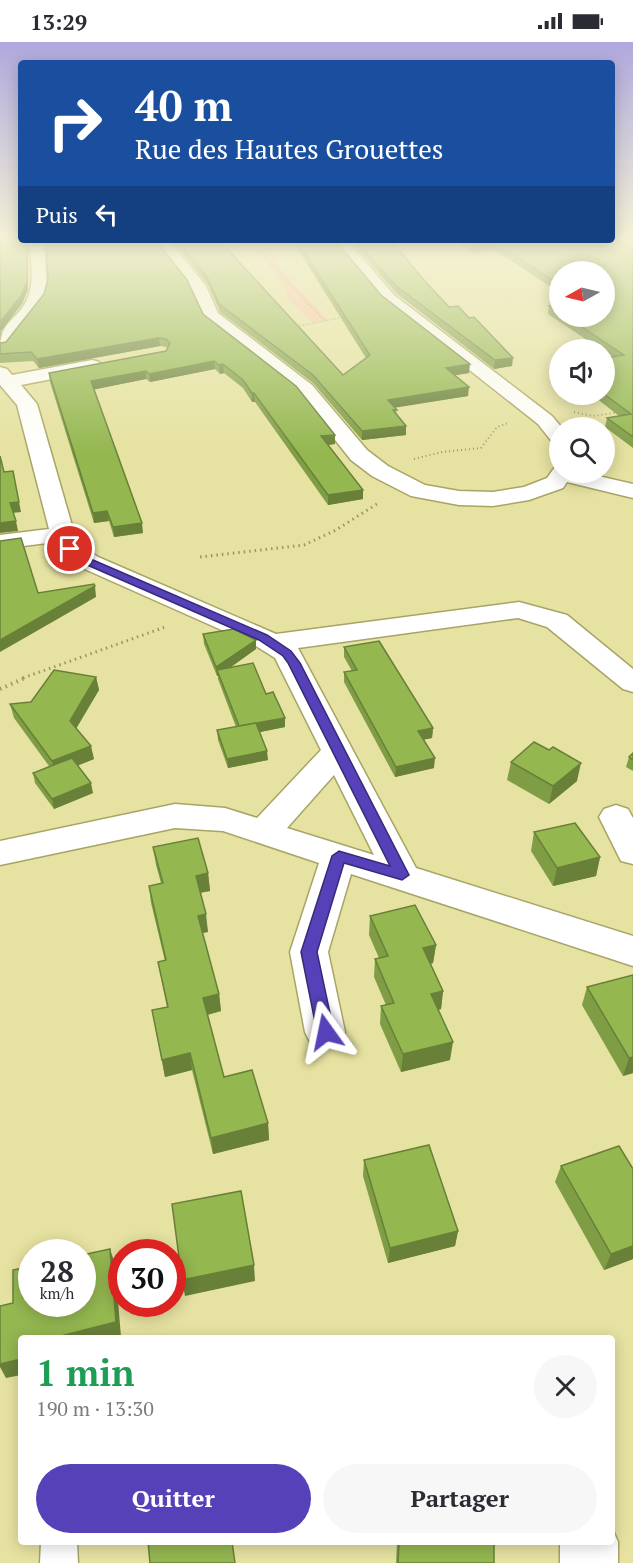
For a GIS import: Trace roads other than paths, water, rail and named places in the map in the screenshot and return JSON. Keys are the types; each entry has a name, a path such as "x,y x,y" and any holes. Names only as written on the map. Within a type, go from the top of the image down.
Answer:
{"street":[{"path":"0,345 27,311"},
{"path":"209,311 211,316 237,338 305,388 359,455 380,471 406,485 419,491 459,498 493,500 528,493 555,483"},
{"path":"405,311 549,426"},
{"path":"4,377 114,362"},
{"path":"4,377 27,404 20,412 70,549 89,562 274,644 287,653 402,875"},
{"path":"600,483 633,491"},
{"path":"0,542 63,534"},
{"path":"274,644 519,610 557,621 633,683"},
{"path":"263,833 337,752"},
{"path":"0,853 174,816 225,820 633,951"},
{"path":"616,817 633,852"},
{"path":"326,1032 309,952 339,856"},
{"path":"589,1545 589,1563"}],"lane":[{"path":"59,1545 59,1563"}]}
